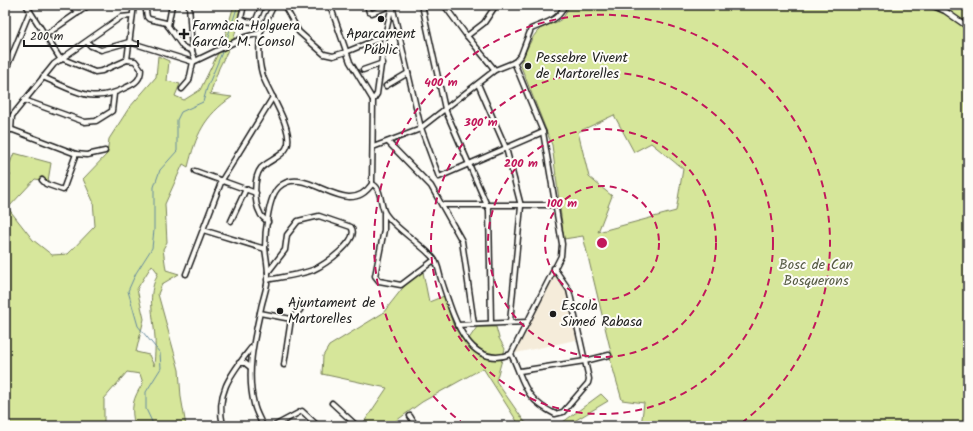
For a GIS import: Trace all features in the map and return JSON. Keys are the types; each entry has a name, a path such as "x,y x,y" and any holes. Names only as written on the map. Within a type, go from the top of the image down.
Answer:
{"street":[{"path":"26,5 44,36 62,59 95,72 102,72 127,60 139,64 141,69 141,75 137,82 114,94 105,96 90,96 73,91 42,77"},
{"path":"71,5 78,13"},
{"path":"44,36 89,5"},
{"path":"127,60 134,5"},
{"path":"145,5 147,17 149,19 163,21 183,47 192,51"},
{"path":"168,26 172,5"},
{"path":"182,89 189,81 194,61 189,5"},
{"path":"244,5 241,18 246,21 266,24"},
{"path":"255,22 262,5"},
{"path":"268,222 260,215 256,193 261,169 274,158 282,154 288,146 288,136 273,97 264,79 260,64 260,33 266,24 274,5"},
{"path":"284,5 299,32 324,54 333,56 385,36"},
{"path":"331,5 346,52 357,76 373,100"},
{"path":"367,5 369,12 372,13 392,5"},
{"path":"251,373 252,347 267,280 268,272 266,249 268,222 270,204 275,192 284,183 304,183 341,196 354,198 364,194 372,184 373,100 377,94 385,36 392,5"},
{"path":"392,5 421,128 439,177 543,132"},
{"path":"422,5 445,110 490,210 491,323"},
{"path":"444,5 495,70"},
{"path":"467,36 484,23 496,5"},
{"path":"373,147 421,128 495,70 514,62 521,55 531,29 559,17 564,5"},
{"path":"931,5 945,11 968,27"},
{"path":"5,72 30,11"},
{"path":"11,130 12,116 42,77 62,59 121,17 132,16"},
{"path":"87,42 91,46 101,50 129,42 194,61 245,37 260,33"},
{"path":"364,70 382,62"},
{"path":"384,213 434,260 457,325 480,354 492,358 501,358 511,354 561,256 562,244 543,132 514,62"},
{"path":"386,86 408,73"},
{"path":"478,84 506,148 521,206 510,322"},
{"path":"24,100 85,122 96,121 112,111 114,94"},
{"path":"186,274 222,180 273,97"},
{"path":"5,128 76,154 87,155 105,151"},
{"path":"388,142 431,186 462,241 474,324"},
{"path":"42,180 46,184 63,190 76,154"},
{"path":"195,171 256,193"},
{"path":"372,184 377,187 384,213 384,230 375,276 379,282 400,285 434,260"},
{"path":"231,221 246,189"},
{"path":"443,205 556,205"},
{"path":"267,280 312,270 322,265 347,245 353,234 353,230 346,225 319,216 298,221 287,235 285,250 268,272"},
{"path":"203,230 266,249"},
{"path":"511,354 532,399 555,414 561,413 588,383 585,361 570,290 554,268"},
{"path":"284,365 291,319 300,310"},
{"path":"260,313 291,319"},
{"path":"457,325 527,322"},
{"path":"222,426 222,398 224,387 239,363 252,347"},
{"path":"520,371 585,361 609,355"},
{"path":"245,356 251,361"},
{"path":"245,356 250,367 254,405 263,426"},
{"path":"239,363 245,363 250,367"},
{"path":"332,403 357,426"},
{"path":"274,426 302,411 318,426"},
{"path":"410,416 416,426"}],"shaded area":[{"name":"Escola Simeó Rabasa","path":"554,268 569,290 580,339 511,354"}],"green space":[{"path":"234,5 241,5 234,38 219,68 210,94 232,97 214,111 202,127 194,145 188,167 183,164 165,204 167,242 163,249 166,270 179,274 162,284 158,294 179,370 181,397 186,426 135,426 133,420 133,403 143,383 140,374 127,372 104,399 104,426 5,426 5,181 11,175 5,172 5,162 10,163 14,153 51,163 48,181 35,179 8,208 33,240 52,255 68,254 95,226 93,201 83,179 107,154 109,139 129,108 156,77 158,56 169,61 167,81 180,84 175,96 184,100 200,90 223,43","holes":["152,265 158,273 152,294 155,338 154,366 149,355 136,352 144,319 137,289"]},
{"name":"Bosc de Can Bosquerons","path":"569,5 968,5 968,426 641,426 644,403 622,400 609,355 611,352 583,236 564,239 552,145 520,64 536,33 544,27 560,20","holes":["614,115 634,152 651,143 683,169 676,211 598,232 612,196 589,177 578,132"]},
{"path":"423,272 429,302 444,296 453,324 466,343 477,327 496,327 499,338 505,349 496,381 524,421 529,425 559,425 601,394 608,401 566,426 520,426 483,368 422,402 389,426 363,426 362,425 387,388 322,374 323,356 329,346 383,313 409,280"}],"waterway":[{"path":"225,45 238,5"},
{"path":"958,5 968,11"},
{"path":"154,426 146,409 146,392 161,368 160,353 138,326 128,291 136,273 152,248 154,230 154,187 160,170 177,151 177,120 181,112 203,102 207,88 223,50"}],"place":[{"name":"Aparcament Públic","path":"381,19"},
{"name":"Farmàcia Holguera García, M. Consol","path":"184,34"},
{"name":"Pessebre Vivent de Martorelles","path":"528,66"},
{"name":"Ajuntament de Martorelles","path":"280,311"},
{"name":"Escola Simeó Rabasa","path":"553,314"}]}
